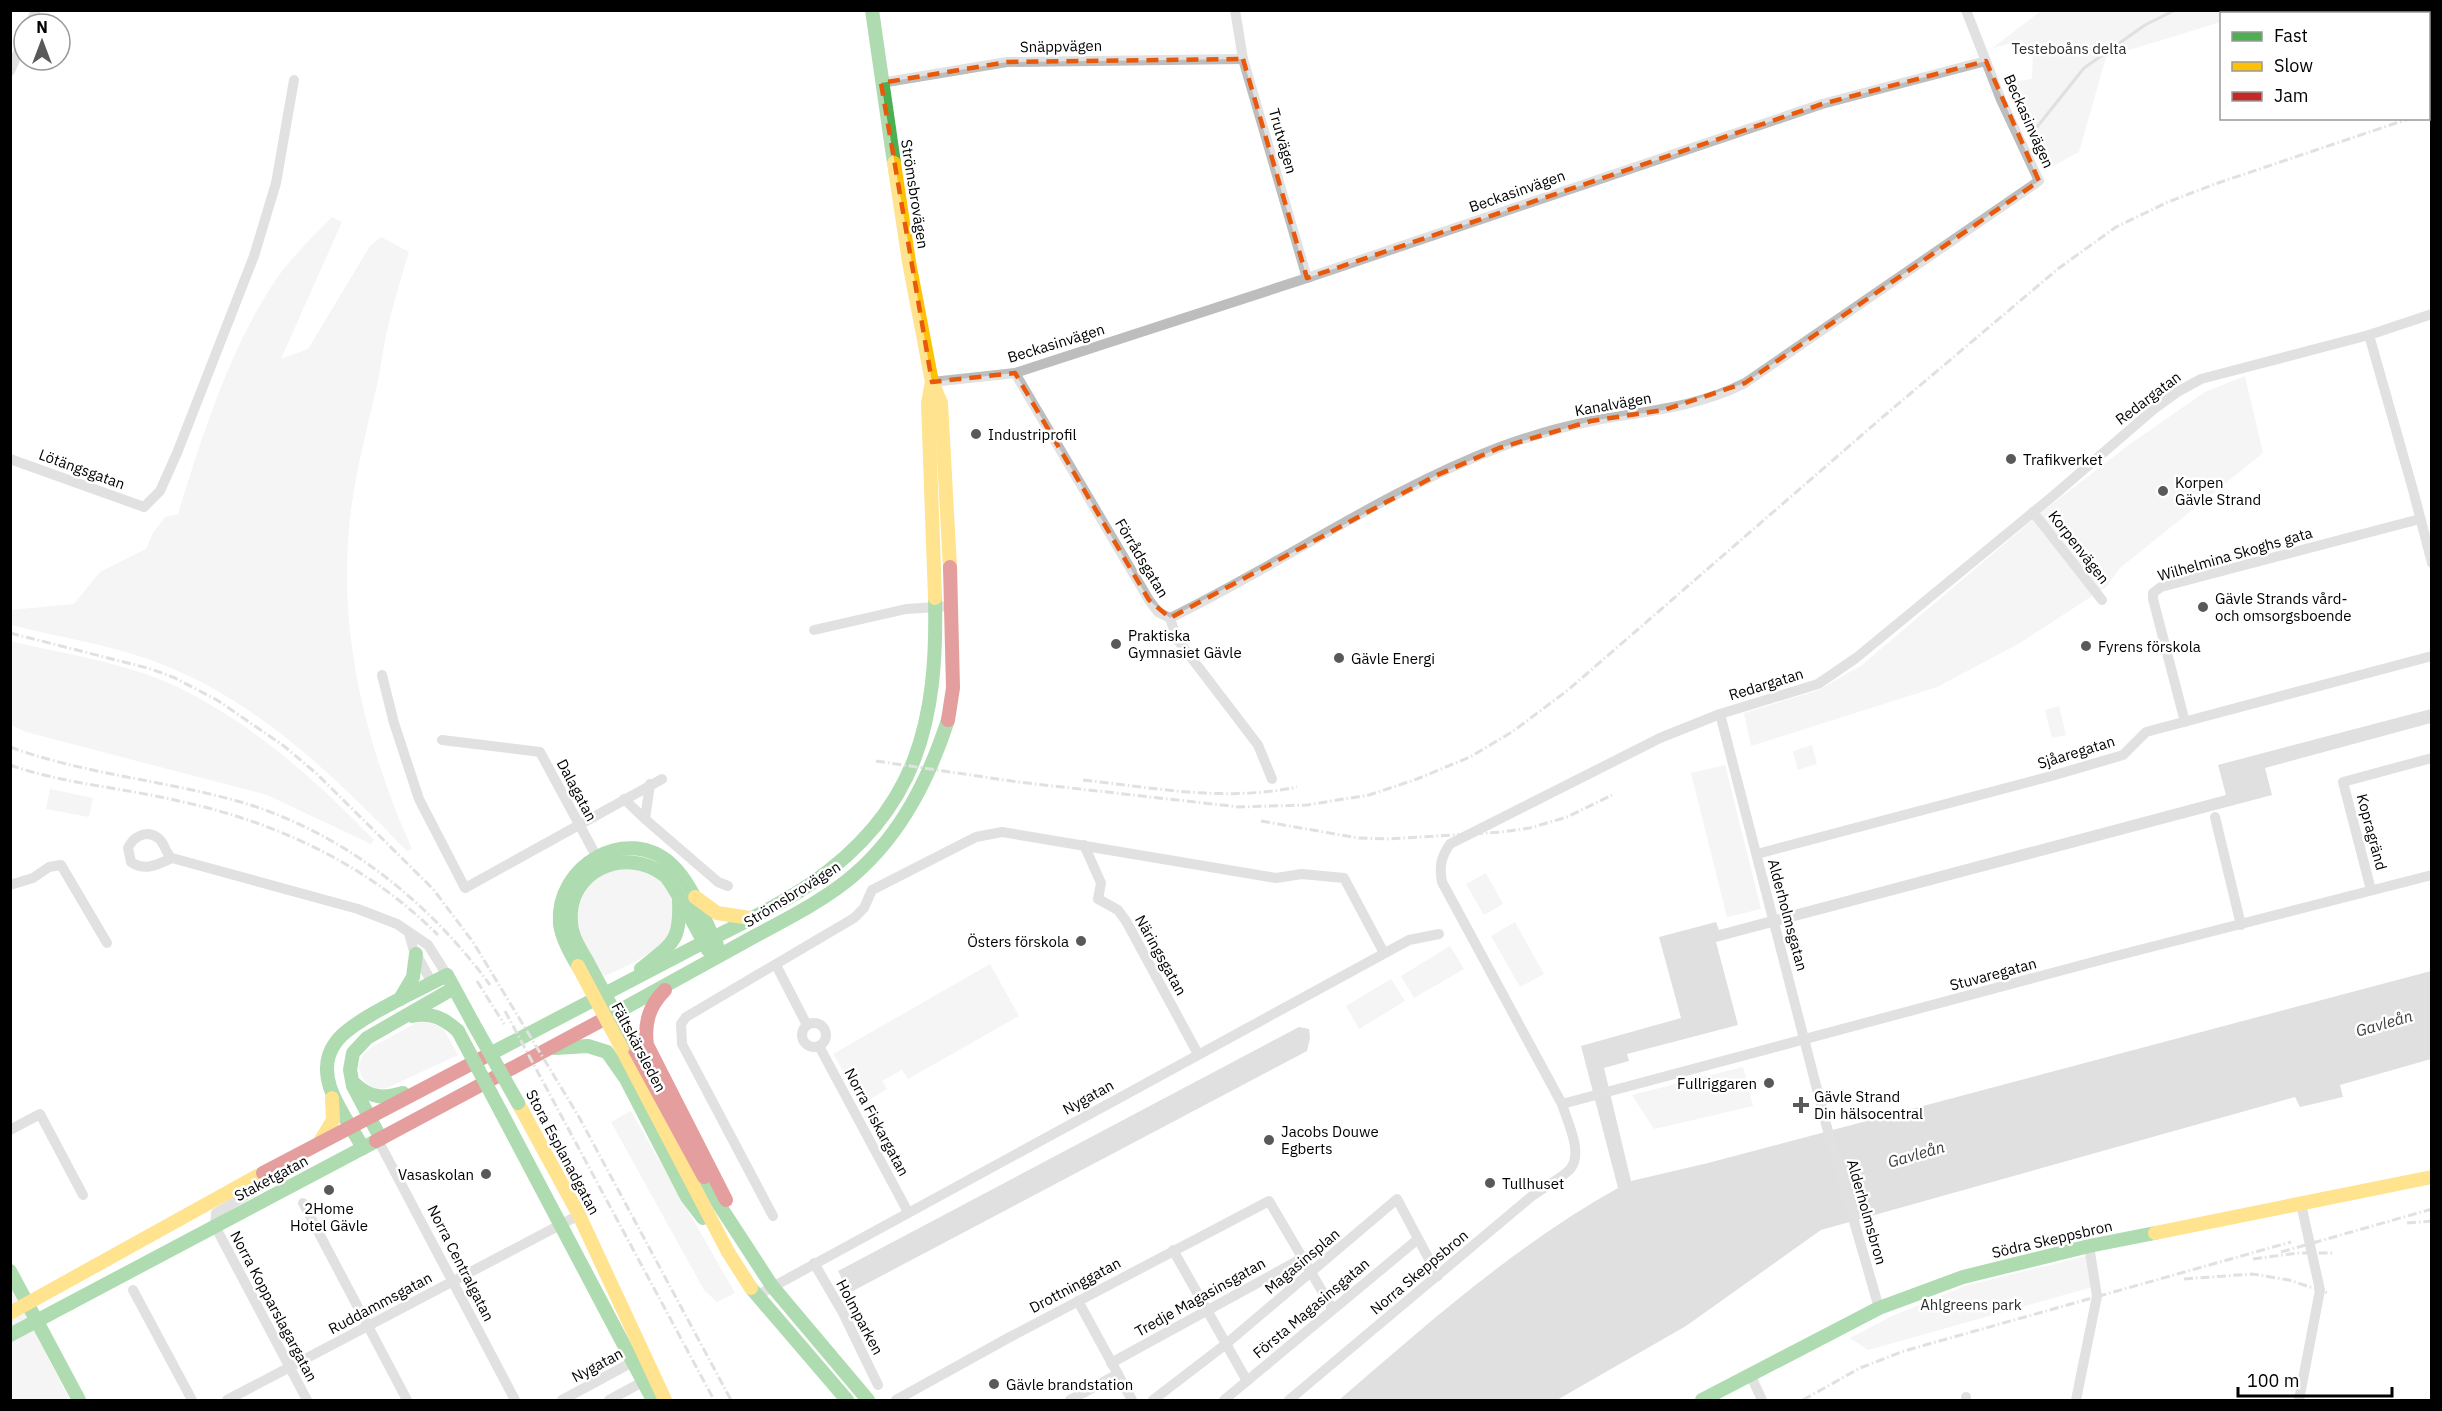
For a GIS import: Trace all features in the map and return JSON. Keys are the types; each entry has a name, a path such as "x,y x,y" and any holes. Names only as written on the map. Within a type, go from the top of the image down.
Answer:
{"main road":[{"name":"Strömsbrovägen","path":"548,1050 794,915 854,875 877,852 915,801 936,757 948,719 953,688 952,606 941,403 932,382 909,262 872,10"},
{"name":"Strömsbrovägen","path":"537,1031 793,895 829,871 861,843 891,804 908,777 921,742 930,705 935,664 936,607 928,403 932,382"},
{"path":"598,861 643,862 666,876 685,894 717,913 750,918"},
{"name":"Fältskärsleden","path":"598,861 573,900 571,920 583,964 627,1046 718,1203 772,1286 868,1401"},
{"path":"685,894 718,957"},
{"path":"619,988 671,947 677,939 685,894"},
{"path":"397,1002 413,977 416,954"},
{"path":"685,973 662,993 649,1010 645,1027 647,1045 658,1070 705,1156 749,1248"},
{"path":"315,1146 324,1138 332,1124 334,1111 332,1095 325,1069 334,1043 351,1027 447,975"},
{"name":"Stora Esplanadgatan","path":"447,975 579,1215 646,1355 652,1401"},
{"name":"Stora Esplanadgatan","path":"432,983 562,1224 633,1362 665,1401"},
{"path":"439,1081 397,1095 377,1098 360,1089 351,1076 351,1059 356,1047 367,1038 454,988"},
{"path":"405,1017 420,1014 434,1015 446,1020 458,1031"},
{"name":"Staketgatan","path":"10,1313 351,1126 537,1031"},
{"path":"548,1050 560,1046 588,1046 607,1052 626,1079 687,1197 728,1252"},
{"name":"Fältskärsleden","path":"627,1046 728,1252 756,1296 847,1401"},
{"name":"Staketgatan","path":"10,1335 548,1050"},
{"name":"Norra Centralgatan","path":"351,1076 353,1086 380,1140"},
{"path":"332,1095 363,1148"},
{"name":"Södra Skeppsbron","path":"1702,1401 1749,1374 1879,1308 1963,1277 2090,1246 2432,1177"},
{"path":"10,1271 79,1401"}],"street":[{"name":"Trutvägen","path":"1235,10 1243,59 1307,278"},
{"path":"1966,10 1986,62"},
{"name":"Snäppvägen","path":"881,83 1007,62 1243,59"},
{"name":"Beckasinvägen","path":"932,382 1015,373 1307,278 1822,104 1986,62 2039,181"},
{"name":"Lötängsgatan","path":"10,459 144,507 160,491 254,256 276,183 294,80"},
{"name":"Kanalvägen","path":"1170,618 1435,476 1499,448 1540,434 1581,424 1664,410 1725,393 1745,383 1891,285 2039,181"},
{"name":"Redargatan","path":"1571,1168 1575,1156 1574,1143 1562,1104 1447,894 1440,872 1441,857 1450,844 1660,738 1720,714 1818,684 1856,658 2154,409 2193,383 2369,335 2432,314"},
{"path":"2369,335 2432,563"},
{"name":"Förrådsgatan","path":"1015,373 1149,600 1158,612 1170,618 1177,639 1258,745 1272,778"},
{"name":"Korpenvägen","path":"2033,512 2102,600"},
{"name":"Wilhelmina Skoghs gata","path":"2185,722 2153,593 2161,587 2420,519"},
{"path":"814,630 906,609 952,606"},
{"name":"Sjåaregatan","path":"1756,854 2123,755 2146,732 2432,656"},
{"path":"382,675 394,723 419,799 465,888 662,779"},
{"name":"Alderholmsgatan","path":"1720,714 1826,1124"},
{"name":"Dalagatan","path":"442,741 540,752 598,861"},
{"name":"Kopragränd","path":"2371,890 2343,782 2432,758"},
{"path":"645,819 650,784"},
{"path":"624,799 718,882 728,886"},
{"path":"2215,817 2241,925"},
{"path":"773,1216 682,1044 681,1024 686,1017 854,918 864,908 872,890 976,837 1002,832 1276,878 1302,874 1344,878 1384,953"},
{"name":"Näringsgatan","path":"1084,845 1101,883 1098,898 1118,910 1126,921 1198,1054"},
{"name":"Stora Esplanadgatan","path":"172,858 358,909 398,924 428,945 447,975"},
{"path":"10,885 33,878 49,867 61,865 107,943"},
{"name":"Stuvaregatan","path":"1562,1104 2432,875"},
{"name":"Stora Esplanadgatan","path":"409,933 416,954 432,983"},
{"name":"Nygatan","path":"756,1296 1408,940 1439,934"},
{"name":"Norra Fiskargatan","path":"776,965 807,1025"},
{"name":"Norra Fiskargatan","path":"820,1024 825,1031 825,1040 819,1046 810,1046 804,1041 802,1032 807,1025 820,1024"},
{"name":"Norra Fiskargatan","path":"819,1046 908,1212"},
{"path":"10,1130 40,1114 83,1195"},
{"name":"Alderholmsbron","path":"1826,1124 1879,1308"},
{"name":"Norra Centralgatan","path":"380,1140 515,1401"},
{"name":"Norra Kopparslagargatan","path":"292,1158 267,1183 216,1213 215,1226 307,1401"},
{"name":"Norra Skeppsbron","path":"1289,1401 1532,1196 1571,1168"},
{"name":"Magasinsplan","path":"1153,1401 1226,1344 1396,1199 1418,1239"},
{"name":"Drottninggatan","path":"896,1401 1173,1250 1269,1201 1303,1258"},
{"path":"303,1203 366,1327 407,1401"},
{"path":"2299,1401 2320,1290 2301,1204"},
{"name":"Ruddammsgatan","path":"227,1401 579,1215"},
{"path":"1418,1239 1438,1276"},
{"name":"Första Magasinsgatan","path":"1224,1401 1332,1308 1418,1239"},
{"path":"2076,1401 2097,1296 2090,1246"},
{"path":"1173,1250 1247,1381"},
{"path":"1303,1258 1332,1308"},
{"name":"Tredje Magasinsgatan","path":"1111,1363 1303,1258"},
{"name":"Holmparken","path":"814,1263 843,1313 878,1385"},
{"path":"134,1290 192,1401"},
{"path":"1078,1301 1132,1401"},
{"name":"Nygatan","path":"562,1401 646,1355"},
{"path":"1070,1401 1118,1374"},
{"path":"1749,1374 1762,1401"},
{"path":"609,1401 649,1379"}],"highlighted area":[{"path":"1243,59 1307,278 1822,104 1986,61 2039,181 1745,383 1664,410 1591,421 1499,448 1435,476 1170,618 1149,600 1015,373 932,382 881,83 1007,62"}],"green space":[{"name":"Testeboåns delta","path":"2041,10 2259,11 2220,12 2220,22 2106,57 2079,152 2044,171 2004,83 2032,79 2033,54 2021,40 1991,49"},
{"path":"332,217 342,222 281,359 308,349 370,246 381,237 409,252 387,331 358,469 348,541 347,581 349,620 361,699 383,775 412,849 407,851 329,774 301,750 242,706 211,687 178,671 138,656 11,625 11,610 74,604 100,572 146,549 153,533 165,517 178,514 219,393 260,305 296,254"},
{"path":"2245,376 2263,453 2120,568 2106,587 2020,643 1937,687 1751,746 1744,713 1819,690 1862,665 2042,512 2130,444 2205,392"},
{"path":"10,641 134,670 173,685 201,700 229,716 281,754 374,840 371,844 267,795 26,732 11,725"},
{"path":"2059,706 2066,735 2052,738 2045,710"},
{"path":"1812,745 1817,764 1798,770 1793,751"},
{"path":"1725,765 1761,909 1727,917 1691,773"},
{"path":"50,789 93,798 89,817 46,809"},
{"path":"627,867 649,874 667,888 675,906 673,931 642,958 605,976 600,973 578,932 578,908 587,887 605,872"},
{"path":"1486,873 1503,904 1484,915 1466,884"},
{"path":"1515,922 1544,974 1520,987 1491,936"},
{"path":"1450,946 1464,969 1414,998 1401,976"},
{"path":"990,964 1019,1016 908,1079 902,1070 882,1081 887,1089 862,1104 833,1054"},
{"path":"1391,979 1405,1001 1359,1029 1346,1006"},
{"path":"427,1022 443,1028 458,1055 387,1088 372,1087 365,1081 359,1067 362,1056 370,1048 416,1023"},
{"path":"1743,1067 1753,1106 1654,1129 1632,1095"},
{"path":"631,1111 735,1293 717,1302 704,1290 611,1122"},
{"name":"Ahlgreens park","path":"2086,1256 2093,1287 1868,1350 1850,1338 1892,1316 1965,1286"},
{"path":"11,1287 70,1400 11,1400"}],"water":[{"name":"Gavleån","path":"2431,709 2431,723 2265,768 2272,795 1716,942 1738,1025 1627,1054 1629,1061 1604,1068 1631,1181 1708,1163 2431,971 2431,1059 2340,1085 2343,1097 2300,1107 2295,1097 1821,1230 1686,1326 1557,1400 1339,1400 1508,1260 1580,1210 1618,1188 1581,1046 1681,1018 1659,937 1716,922 1719,930 2226,795 2218,765"},
{"path":"1299,1027 1309,1029 1310,1038 1307,1051 849,1293 838,1271"}],"waterway":[{"path":"2037,127 2084,68 2145,25 2175,10"}],"railway":[{"path":"876,761 1018,782 1239,807 1307,805 1369,795 1417,779 1470,757 1512,732 1568,690 1885,415 2059,268 2116,227 2168,202 2215,184 2405,120"},
{"path":"10,633 151,669 175,678 217,700 284,746 317,774 433,889 473,942 579,1117 731,1400"},
{"path":"10,747 66,764 237,801 311,830 379,872 410,897 439,924 490,985"},
{"path":"10,765 51,777 158,796 215,810 285,834 318,849 381,887 438,935"},
{"path":"1083,780 1164,790 1216,793 1243,793 1297,787"},
{"path":"1261,821 1358,838 1388,839 1502,832 1530,828 1567,817 1612,795"},
{"path":"477,981 504,1024"},
{"path":"505,1011 714,1400"},
{"path":"2281,1252 2432,1209"},
{"path":"2407,1223 2432,1221"},
{"path":"1803,1400 1860,1368 1904,1351 2291,1242"},
{"path":"2253,1259 2298,1253 2333,1253"},
{"path":"2184,1279 2252,1274 2289,1280 2328,1293"}],"traffic: fast":[{"path":"872,10 894,163"},
{"path":"488,1055 766,911 812,883 848,855 876,825 898,793 914,759 925,723 932,684 935,598"},
{"path":"619,1011 807,908 855,874 872,858 900,823 923,783 948,720"},
{"path":"578,966 561,930 562,903 569,884 581,869 597,857 615,850 635,848 654,853 672,865 680,873 692,893 717,945"},
{"path":"587,961 573,933 572,905 578,889 588,877 601,868 616,863 649,866 664,875 680,898 708,950"},
{"path":"641,969 667,948 676,934 679,901"},
{"path":"400,999 413,977 416,954"},
{"path":"587,961 631,1043"},
{"path":"363,1148 337,1103 328,1081 328,1058 336,1042 356,1024 447,975 473,1023"},
{"path":"381,1139 353,1086 350,1070 353,1053 367,1038 454,988"},
{"path":"412,1016 437,1017 458,1031"},
{"path":"473,1023 518,1103"},
{"path":"458,1031 501,1112"},
{"path":"555,1048 588,1046 607,1052 626,1079 687,1197 703,1218"},
{"path":"355,1084 372,1095 390,1096 403,1093"},
{"path":"501,1112 653,1400"},
{"path":"10,1335 376,1141"},
{"path":"704,1177 718,1203 772,1286 868,1400"},
{"path":"1702,1400 1879,1308 1963,1277 2089,1246 2155,1233"},
{"path":"10,1271 79,1400"},
{"path":"751,1288 847,1400"}],"traffic: slow":[{"path":"894,163 909,262 932,382 941,403 950,567"},
{"path":"932,382 928,403 935,598"},
{"path":"695,897 717,913 750,918"},
{"path":"578,966 622,1049"},
{"path":"622,1049 728,1252 751,1288"},
{"path":"321,1140 333,1120 332,1098"},
{"path":"518,1103 579,1215 665,1400"},
{"path":"10,1313 263,1173"},
{"path":"2155,1233 2432,1177"}],"traffic: jam":[{"path":"948,720 953,688 950,567"},
{"path":"665,990 655,1002 649,1015 646,1029 647,1045 726,1200"},
{"path":"376,1141 619,1011"},
{"path":"631,1043 704,1177"},
{"path":"263,1173 488,1055"}],"place":[{"name":"Industriprofil","path":"976,434"},
{"name":"Trafikverket","path":"2011,459"},
{"name":"Korpen Gävle Strand","path":"2163,491"},
{"name":"Gävle Strands vård- och omsorgsboende","path":"2203,607"},
{"name":"Praktiska Gymnasiet Gävle","path":"1116,644"},
{"name":"Fyrens förskola","path":"2086,646"},
{"name":"Gävle Energi","path":"1339,658"},
{"name":"Östers förskola","path":"1081,941"},
{"name":"Fullriggaren","path":"1769,1083"},
{"name":"Gävle Strand Din hälsocentral","path":"1801,1105"},
{"name":"Jacobs Douwe Egberts","path":"1269,1140"},
{"name":"Vasaskolan","path":"486,1174"},
{"name":"Tullhuset","path":"1490,1183"},
{"name":"2Home Hotel Gävle","path":"329,1190"},
{"name":"Gävle brandstation","path":"994,1384"}]}
